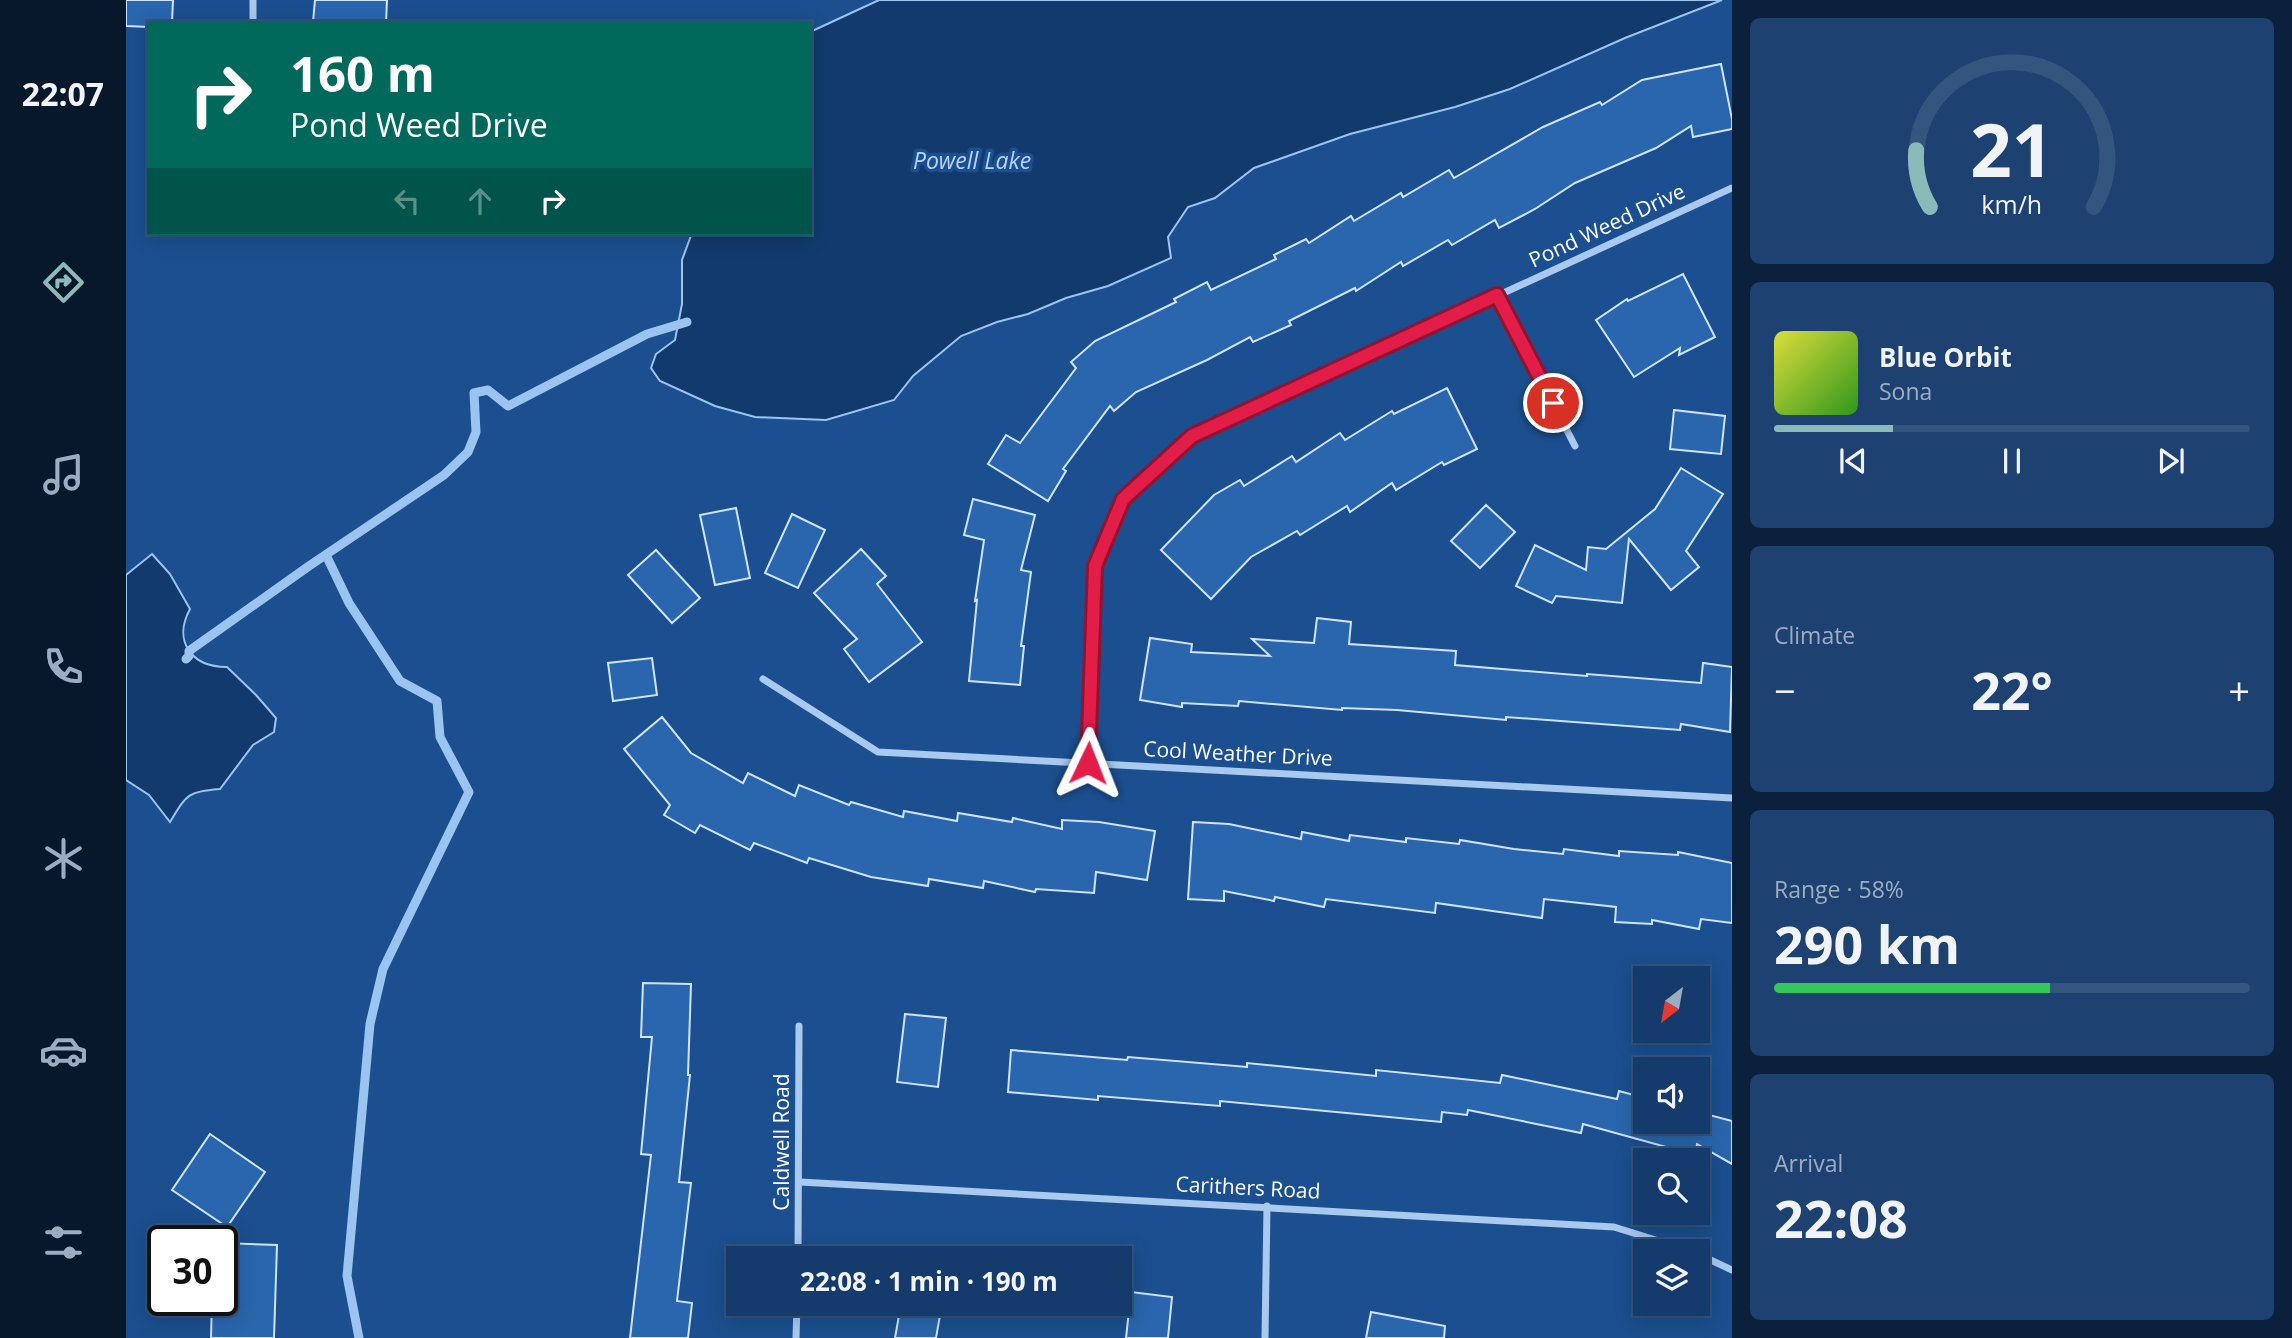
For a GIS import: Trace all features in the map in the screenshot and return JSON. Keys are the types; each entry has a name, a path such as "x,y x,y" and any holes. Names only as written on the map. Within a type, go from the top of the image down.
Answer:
{"street":[{"path":"253,0 253,21"},
{"name":"Pond Weed Drive","path":"1088,763 1095,566 1123,499 1192,436 1732,188"},
{"path":"1497,295 1575,446"},
{"name":"Cool Weather Drive","path":"763,679 878,752 1732,799"},
{"name":"Caldwell Road","path":"798,1246 799,1026"},
{"name":"Carithers Road","path":"800,1182 1614,1227 1652,1239"},
{"path":"1265,1338 1267,1206"},
{"path":"1710,1260 1732,1270"},
{"path":"796,1338 797,1316"}],"water":[{"name":"Powell Lake","path":"879,0 1722,0 1625,38 1510,89 1455,107 1350,134 1254,168 1215,198 1188,207 1168,237 1171,258 1108,286 1066,298 1028,314 961,336 913,376 894,400 826,420 755,417 715,406 660,381 651,368 656,354 675,340 682,304 682,260 691,235 812,235 812,31"},
{"path":"152,554 170,574 190,609 183,631 188,650 203,662 227,667 276,718 274,732 253,745 220,789 201,791 189,796 170,822 149,795 126,780 126,575"}],"building":[{"path":"126,0 173,0 172,21 147,21 147,27 126,26"},
{"path":"315,0 387,0 386,21 313,21"},
{"path":"1721,64 1732,129 1693,137 1691,126 1656,148 1575,183 1499,228 1495,220 1452,245 1448,240 1403,266 1401,262 1356,291 1355,288 1289,321 1291,325 1253,342 1250,337 1136,392 1114,411 1110,406 1063,469 1066,471 1048,501 988,464 1006,435 1020,443 1076,368 1071,362 1095,341 1176,302 1174,299 1207,282 1211,290 1276,259 1274,255 1306,239 1309,243 1351,216 1354,221 1401,193 1403,197 1449,170 1454,178 1543,127 1600,102 1602,105 1642,80"},
{"path":"1683,274 1715,337 1679,355 1680,348 1634,377 1596,320 1627,299 1628,301"},
{"path":"1447,388 1477,449 1444,465 1442,462 1396,490 1392,483 1350,512 1347,506 1300,535 1297,531 1251,557 1211,599 1161,550 1214,495 1240,480 1244,486 1292,456 1296,462 1340,433 1345,440 1392,411 1394,414"},
{"path":"1674,410 1725,416 1721,454 1670,449"},
{"path":"1681,468 1723,494 1686,551 1699,567 1671,590 1629,539 1622,603 1556,596 1552,603 1516,586 1535,545 1586,570 1588,547 1606,549 1655,509"},
{"path":"973,499 1035,515 1021,570 1031,572 1021,646 1024,646 1020,685 969,681 977,600 975,601 984,540 964,535"},
{"path":"1486,505 1515,532 1480,568 1451,541"},
{"path":"736,508 750,578 715,585 700,515"},
{"path":"792,514 825,530 798,588 765,573"},
{"path":"861,549 886,576 877,584 922,642 869,682 844,649 857,639 814,593"},
{"path":"656,550 700,598 672,623 628,575"},
{"path":"1317,618 1351,622 1349,644 1456,651 1455,665 1701,683 1703,663 1732,667 1730,732 1681,724 1680,730 1506,717 1506,720 1397,710 1342,710 1239,701 1238,706 1182,703 1182,707 1140,700 1150,638 1192,644 1191,652 1270,656 1252,639 1314,643"},
{"path":"652,658 657,695 613,701 608,663"},
{"path":"662,717 691,753 743,783 748,773 795,796 799,785 849,805 851,802 903,817 904,811 957,821 958,813 1012,822 1013,818 1062,829 1062,820 1099,822 1155,831 1147,880 1096,872 1094,893 1036,889 1035,892 984,881 983,888 929,879 928,886 871,877 809,858 807,863 754,843 750,850 700,825 695,833 664,815 670,805 624,749"},
{"path":"1193,822 1229,824 1301,839 1302,832 1349,841 1350,835 1406,842 1406,838 1459,844 1460,840 1563,854 1564,849 1619,856 1619,851 1678,855 1678,852 1732,863 1732,923 1701,919 1699,929 1652,920 1652,924 1615,922 1616,907 1544,899 1542,918 1436,903 1435,913 1326,899 1324,907 1275,897 1274,901 1224,891 1224,901 1188,899"},
{"path":"643,983 691,984 690,1075 679,1182 691,1183 677,1301 692,1303 688,1338 630,1338 651,1155 641,1154 652,1037 641,1037"},
{"path":"905,1014 946,1018 938,1087 897,1082"},
{"path":"1011,1050 1247,1067 1247,1063 1376,1076 1376,1070 1500,1083 1502,1075 1617,1099 1619,1091 1633,1095 1633,1134 1710,1134 1710,1115 1732,1121 1732,1164 1710,1151 1710,1148 1697,1144 1696,1148 1670,1148 1583,1124 1581,1133 1468,1110 1467,1115 1442,1112 1441,1122 1220,1101 1220,1106 1008,1092"},
{"path":"210,1134 265,1172 228,1225 224,1225 172,1190"},
{"path":"238,1244 277,1245 274,1338 211,1338 212,1316 238,1316"},
{"path":"1132,1292 1172,1297 1168,1338 1126,1338 1128,1316 1132,1316"},
{"path":"1371,1312 1445,1326 1444,1338 1366,1338"},
{"path":"899,1316 940,1316 936,1338 895,1338"}],"waterway":[{"path":"186,659 189,651 444,475 468,452 476,432 474,393 488,390 508,406 647,334 687,322"},
{"path":"326,555 349,603 400,681 437,701 440,737 469,792 383,969 370,1024 347,1276 359,1338"}],"route":[{"path":"1088,763 1095,566 1123,499 1192,436 1497,295 1553,403"}]}
